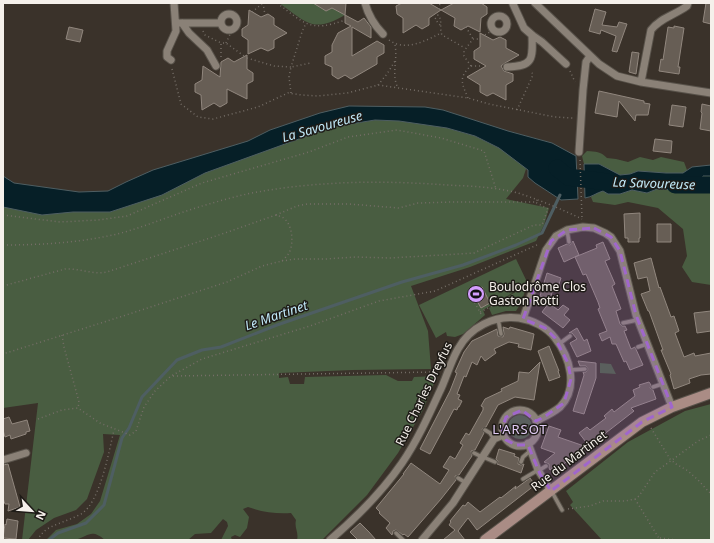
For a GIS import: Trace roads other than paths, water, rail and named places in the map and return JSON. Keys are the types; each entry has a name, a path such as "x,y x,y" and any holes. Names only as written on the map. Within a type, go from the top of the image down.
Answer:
{"main road":[{"name":"Rue du Martinet","path":"485,540 608,446 646,420 672,407 711,393"}],"street":[{"path":"174,3 179,23 207,50 216,66"},
{"path":"365,3 373,20 383,34"},
{"path":"535,3 599,64 618,76 641,82 711,93"},
{"path":"641,82 651,30 654,26 687,6 688,3"},
{"path":"505,18 514,5"},
{"path":"514,5 524,28 566,64"},
{"path":"230,13 238,22 236,27 231,30 225,29 221,23 221,19 224,15 230,13"},
{"path":"502,16 505,18 507,22 506,27 502,31 498,32 493,30 491,22 493,17 502,16"},
{"path":"179,23 221,23"},
{"path":"171,60 167,57 167,51 179,23"},
{"path":"507,67 522,66 527,64 532,54 532,36"},
{"path":"579,152 586,62 590,56"},
{"path":"523,319 546,250 556,236 567,230 583,227 594,228 611,237 620,251 638,320 672,407"},
{"name":"Rue Charles Dreyfus","path":"330,540 370,502 402,464 421,432 458,348 475,329 485,323 508,317 523,319 545,328 553,335 559,344 570,370 570,387 564,403 558,409 536,421"},
{"path":"516,410 528,412 536,421 537,431 535,436 528,444 516,445 511,443 503,434 503,422 510,413 516,410"},
{"path":"422,540 453,503 494,439 503,434"},
{"path":"528,444 538,470 551,491"},
{"path":"3,460 26,453"}],"lane":[{"path":"567,230 569,242"},
{"path":"498,319 501,334"},
{"path":"623,323 638,320"},
{"path":"559,344 570,336"},
{"path":"638,347 647,344"},
{"path":"570,370 585,369"},
{"path":"653,387 662,384"},
{"path":"485,430 490,433 494,439"},
{"path":"521,462 523,457 530,451"},
{"path":"474,453 494,462"},
{"path":"523,479 546,466"},
{"path":"458,478 467,483"},
{"path":"551,491 562,510"},
{"path":"396,533 403,540"}],"water":[{"path":"349,106 425,107 443,110 508,131 552,143 576,156 578,199 561,200 535,183 528,177 528,170 499,148 475,136 447,128 399,121 375,120 332,127 205,173 162,195 110,212 73,212 42,215 3,207 3,176 14,183 79,192 108,191 153,170 248,141 270,130 320,113"},
{"path":"584,164 599,164 620,175 638,171 683,173 692,167 711,165 711,176 703,176 694,191 657,189 647,193 632,190 620,194 608,194 603,191 585,198"}],"waterway":[{"name":"La Savoureuse","path":"557,168 568,177 607,182"},
{"name":"La Savoureuse","path":"675,185 711,185"},
{"name":"Le Martinet","path":"49,540 58,533 86,523 104,505 122,438 129,428 142,397 177,360 202,350 221,347 277,325 402,282 463,265 516,245 542,233 560,195"}],"place":[{"name":"Boulodrôme Clos Gaston Rotti","path":"476,294"}],"district":[{"name":"L'ARSOT","path":"520,429"}]}
